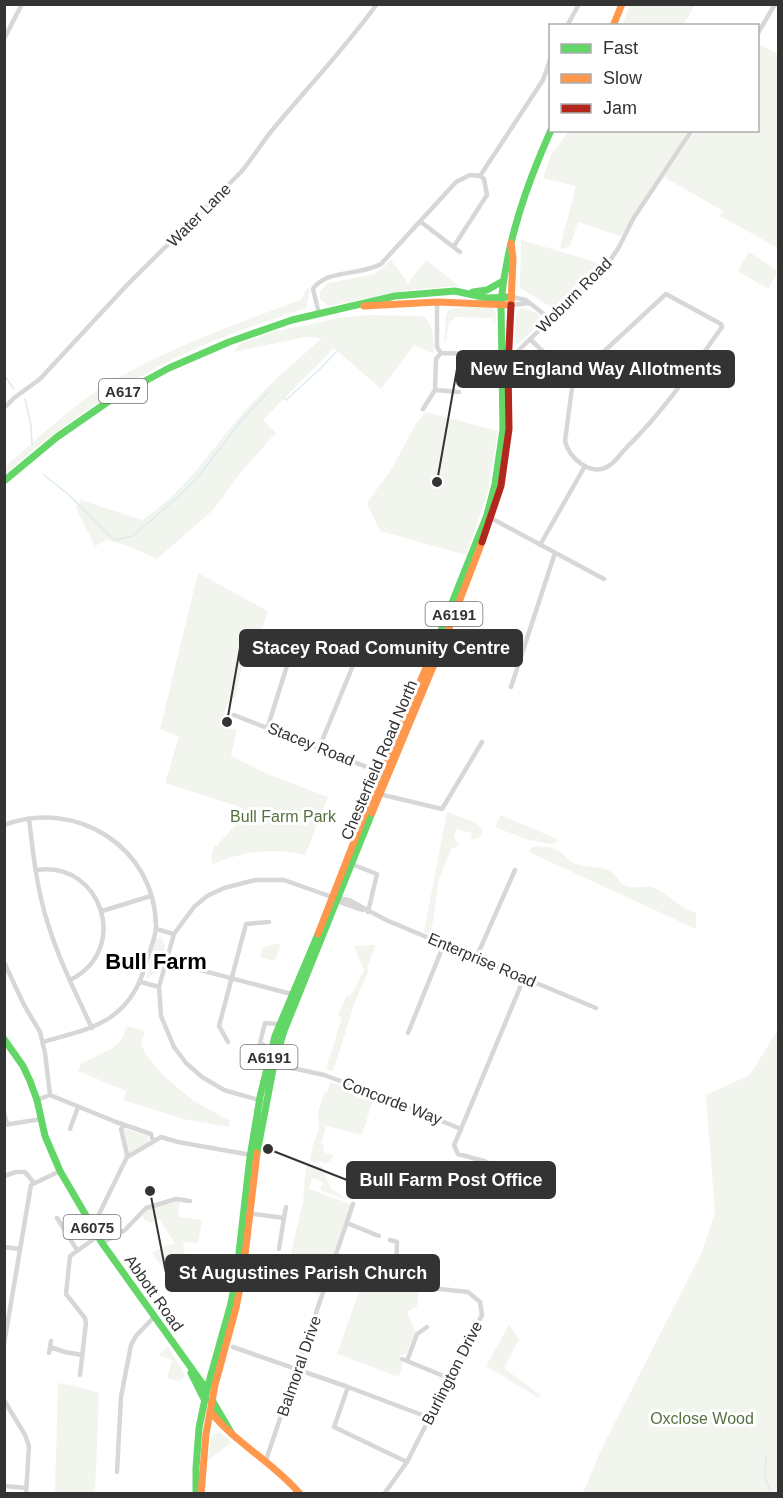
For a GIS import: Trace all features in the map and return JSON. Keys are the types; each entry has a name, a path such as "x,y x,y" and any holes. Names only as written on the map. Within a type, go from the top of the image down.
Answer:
{"main road":[{"path":"615,24 622,4"},
{"path":"511,243 533,173 550,132"},
{"name":"Chesterfield Road North","path":"336,899 376,794 501,486 509,429 501,301 506,256 511,243"},
{"name":"Chesterfield Road North","path":"505,355 511,301 513,258 511,243"},
{"name":"A617","path":"358,306 366,302 436,293 487,290 503,281"},
{"name":"A617","path":"467,292 501,301"},
{"name":"A617","path":"4,481 77,421 124,391 172,364 228,341 294,319 358,306 511,301"},
{"name":"Chesterfield Road North","path":"271,1063 271,1049 279,1024 351,864 376,794"},
{"name":"Chesterfield Road North","path":"208,1400 243,1272 253,1156 271,1063 294,995"},
{"name":"Abbott Road","path":"4,1039 23,1066 37,1100 51,1152 60,1172 100,1239 207,1390"},
{"name":"Chesterfield Road North","path":"207,1390 236,1279 247,1213"},
{"path":"192,1371 205,1376 213,1368"},
{"name":"Abbott Road","path":"192,1371 208,1400"},
{"name":"A6075","path":"207,1390 208,1400 232,1434"},
{"name":"A6191","path":"201,1494 206,1434 211,1411 208,1400"},
{"name":"A6191","path":"196,1494 198,1447 208,1400"},
{"name":"A6075","path":"211,1411 224,1429 292,1482 300,1494"},
{"path":"206,1434 215,1428 224,1429"}],"street":[{"path":"4,39 22,4"},
{"name":"Water Lane","path":"4,408 34,384 122,290 241,172 258,152 271,131 342,50 377,4"},
{"path":"568,24 579,4"},
{"path":"759,31 775,4"},
{"path":"480,176 543,80 549,63"},
{"path":"543,80 549,83"},
{"name":"Woburn Road","path":"516,353 610,259 691,132"},
{"path":"319,314 313,290 318,282 327,278 373,269 381,264 456,182 467,176 480,176 484,179 487,195 454,246"},
{"path":"421,222 460,252"},
{"path":"436,293 437,347 441,353"},
{"path":"666,294 722,325 653,422 609,466 604,468 585,466 568,449 565,441 573,380 666,294"},
{"path":"511,301 526,300 550,319"},
{"path":"530,339 573,380"},
{"path":"441,353 505,355"},
{"path":"423,409 435,390 436,359 441,353"},
{"path":"435,390 459,392"},
{"path":"540,545 585,466"},
{"path":"489,517 604,579"},
{"path":"511,687 555,553"},
{"path":"319,748 361,646"},
{"path":"268,726 291,653"},
{"name":"Stacey Road","path":"234,715 268,726 385,774"},
{"path":"376,794 442,809 482,742"},
{"path":"4,825 29,818 60,818 85,824 105,834 125,850 135,862 146,882 155,912 156,929 141,982 128,1001 113,1015 92,1028 43,1042"},
{"path":"29,818 36,870 48,926 92,1028"},
{"path":"351,864 377,874 368,912"},
{"path":"36,870 52,869 78,879 94,895 102,911 104,928 100,950 93,962 70,980"},
{"path":"476,958 515,870"},
{"name":"Enterprise Road","path":"174,934 194,907 207,896 224,888 255,880 284,880 336,899 349,900 368,912 596,1008"},
{"path":"102,911 151,896"},
{"path":"228,1042 219,1026 246,924 269,922"},
{"path":"156,929 174,934 159,987 161,1016 174,1047 186,1063 202,1077 224,1090 263,1101"},
{"path":"408,1033 444,944"},
{"path":"166,961 294,995"},
{"path":"4,962 24,1005 40,1032 50,1095"},
{"name":"Concorde Way","path":"271,1063 324,1075 461,1129 524,978"},
{"path":"141,982 159,987"},
{"path":"271,1049 260,1043 265,1023 279,1024"},
{"path":"37,1100 50,1095 151,1134 153,1141"},
{"path":"70,1129 78,1107"},
{"path":"4,1113 6,1124 41,1119"},
{"path":"125,1125 121,1130 128,1155"},
{"path":"461,1129 454,1145 458,1154 484,1161 540,1185"},
{"path":"91,1224 98,1216 128,1155 161,1137 253,1156"},
{"path":"4,1176 25,1172 34,1183"},
{"path":"4,1344 31,1185 60,1172"},
{"path":"80,1376 85,1318 68,1298 65,1290 69,1259 77,1250 125,1230 146,1208 176,1199 190,1201"},
{"name":"Balmoral Drive","path":"266,1460 354,1204"},
{"path":"279,1249 286,1207"},
{"path":"247,1213 284,1218"},
{"path":"57,1218 77,1250"},
{"path":"348,1223 379,1236"},
{"name":"Burlington Drive","path":"384,1494 407,1462 482,1315 480,1302 468,1293 398,1284 395,1275 397,1242 390,1240"},
{"path":"4,1247 20,1250"},
{"path":"353,1280 358,1264"},
{"path":"329,1276 360,1283"},
{"path":"4,1303 12,1304"},
{"path":"117,1472 121,1397 131,1345 136,1336 154,1317"},
{"path":"427,1327 417,1334 405,1360 451,1379"},
{"path":"50,1353 51,1344 65,1352 82,1355"},
{"path":"233,1347 430,1418"},
{"path":"348,1387 334,1427 407,1462"},
{"path":"4,1400 29,1446 26,1491 4,1486"}],"green space":[{"path":"630,4 695,5 684,24 622,24"},
{"path":"759,44 778,54 778,248 720,216 723,211 664,177 694,132 759,132"},
{"path":"568,132 689,132 620,236 578,222 570,246 562,249 560,247 576,186 543,178 551,155"},
{"path":"521,240 598,264 553,308 520,288"},
{"path":"749,252 778,271 768,289 738,271"},
{"path":"391,260 408,283 426,260 459,286 408,290 329,306 320,299 320,292 328,283 375,274"},
{"path":"307,288 310,290 306,308 236,332 169,361 95,404 49,437 5,474 5,467 59,420 101,388 184,345 302,299"},
{"path":"468,306 492,308 496,313 495,322 493,318 456,317 449,323 444,343 446,315 449,310"},
{"path":"521,308 538,313 543,321 518,344 515,343 516,316"},
{"path":"368,315 422,316 431,327 434,354 414,345 381,389 334,348 263,420 276,433 241,472 214,509 157,559 128,546 107,540 95,546 76,508 81,500 142,520 173,495 251,404 322,338 305,337 234,352 239,344 273,332 339,318"},
{"path":"426,412 498,431 488,492 466,555 380,531 367,503 391,470 417,422"},
{"name":"Bull Farm Park","path":"198,573 268,611 252,659 244,657 235,699 230,698 220,725 237,730 231,756 265,773 328,797 305,855 282,851 247,853 213,864 211,858 214,846 217,846 236,824 243,808 165,783 179,737 160,729"},
{"path":"447,812 476,823 483,829 481,836 471,839 472,833 456,829 454,837 459,845 451,849 439,879 431,934 424,932"},
{"path":"501,815 559,840 552,844 528,840 495,827"},
{"path":"534,846 555,849 576,864 608,870 626,886 648,887 665,894 681,906 696,913 696,929 529,852"},
{"path":"161,937 165,946 158,971 146,979 156,939"},
{"path":"281,943 275,961 260,957 263,947"},
{"path":"354,946 376,946 367,966 368,972 356,999 333,1071 326,1069 342,1017 338,1016 346,996 351,995 364,970"},
{"path":"127,1026 145,1031 141,1044 145,1053 162,1074 192,1100 230,1121 229,1127 183,1119 123,1100 126,1091 78,1071 81,1064 111,1049 121,1041"},
{"name":"Oxclose Wood","path":"778,1029 778,1493 583,1493 601,1450 701,1254 715,1213 706,1095 750,1075"},
{"path":"330,1082 372,1096 373,1100 362,1135 326,1126 321,1144 324,1146 323,1152 334,1155 324,1164 322,1161 314,1163 310,1160 319,1128 318,1112"},
{"path":"126,1129 148,1136 149,1141 127,1152 123,1131"},
{"path":"306,1166 322,1166 330,1188 350,1201 320,1190 323,1182 312,1178 309,1189 351,1204 319,1295 284,1283 303,1202"},
{"path":"180,1201 178,1217 202,1220 198,1243 183,1242 189,1285 183,1289 172,1274 169,1277 152,1253 162,1247 175,1244 159,1219 151,1223 142,1215 147,1210"},
{"path":"362,1283 419,1289 417,1306 407,1312 415,1331 406,1354 400,1356 399,1360 403,1363 399,1377 337,1354"},
{"path":"509,1325 519,1339 504,1368 540,1395 539,1398 486,1366"},
{"path":"168,1346 185,1376 179,1381 167,1378 172,1360 159,1355"},
{"path":"58,1383 99,1393 95,1493 55,1493"},
{"path":"220,1432 232,1442 207,1461 212,1435"}],"waterway":[{"path":"284,398 286,400 337,351"},
{"path":"4,375 14,389"},
{"path":"114,540 133,536 181,494 268,392"},
{"path":"25,399 31,425 32,444"},
{"path":"44,475 69,495 112,538"},
{"path":"766,1456 765,1477 771,1494"}],"traffic: fast":[{"path":"501,302 508,257 519,214 533,172 550,132"},
{"path":"473,292 487,290 503,281"},
{"path":"4,481 57,437 112,399 169,368 229,342 292,320 395,296 455,291 487,298 511,297"},
{"path":"428,663 487,515 495,484 503,429 501,304"},
{"path":"257,1153 274,1064 284,1031 372,813"},
{"path":"196,1494 199,1428 236,1279 250,1157 260,1097 275,1036 318,934"},
{"path":"4,1039 23,1066 30,1081 45,1136 60,1171 102,1243 207,1390"},
{"path":"191,1373 205,1401"},
{"path":"212,1400 232,1434"}],"traffic: slow":[{"path":"614,24 622,4"},
{"path":"364,306 437,302 511,305 513,258 511,243"},
{"path":"372,813 446,636 482,542"},
{"path":"318,934 373,793 428,663"},
{"path":"201,1494 206,1434 215,1385 236,1308 243,1272 257,1153"},
{"path":"210,1411 220,1423 278,1472 300,1494"}],"traffic: jam":[{"path":"482,542 501,486 509,429 508,367 511,305"}],"place":[{"name":"New England Way Allotments","path":"437,482"},
{"name":"Stacey Road Comunity Centre","path":"227,722"},
{"name":"Bull Farm Post Office","path":"268,1149"},
{"name":"St Augustines Parish Church","path":"150,1191"}],"district":[{"name":"Bull Farm","path":"156,961"}]}
